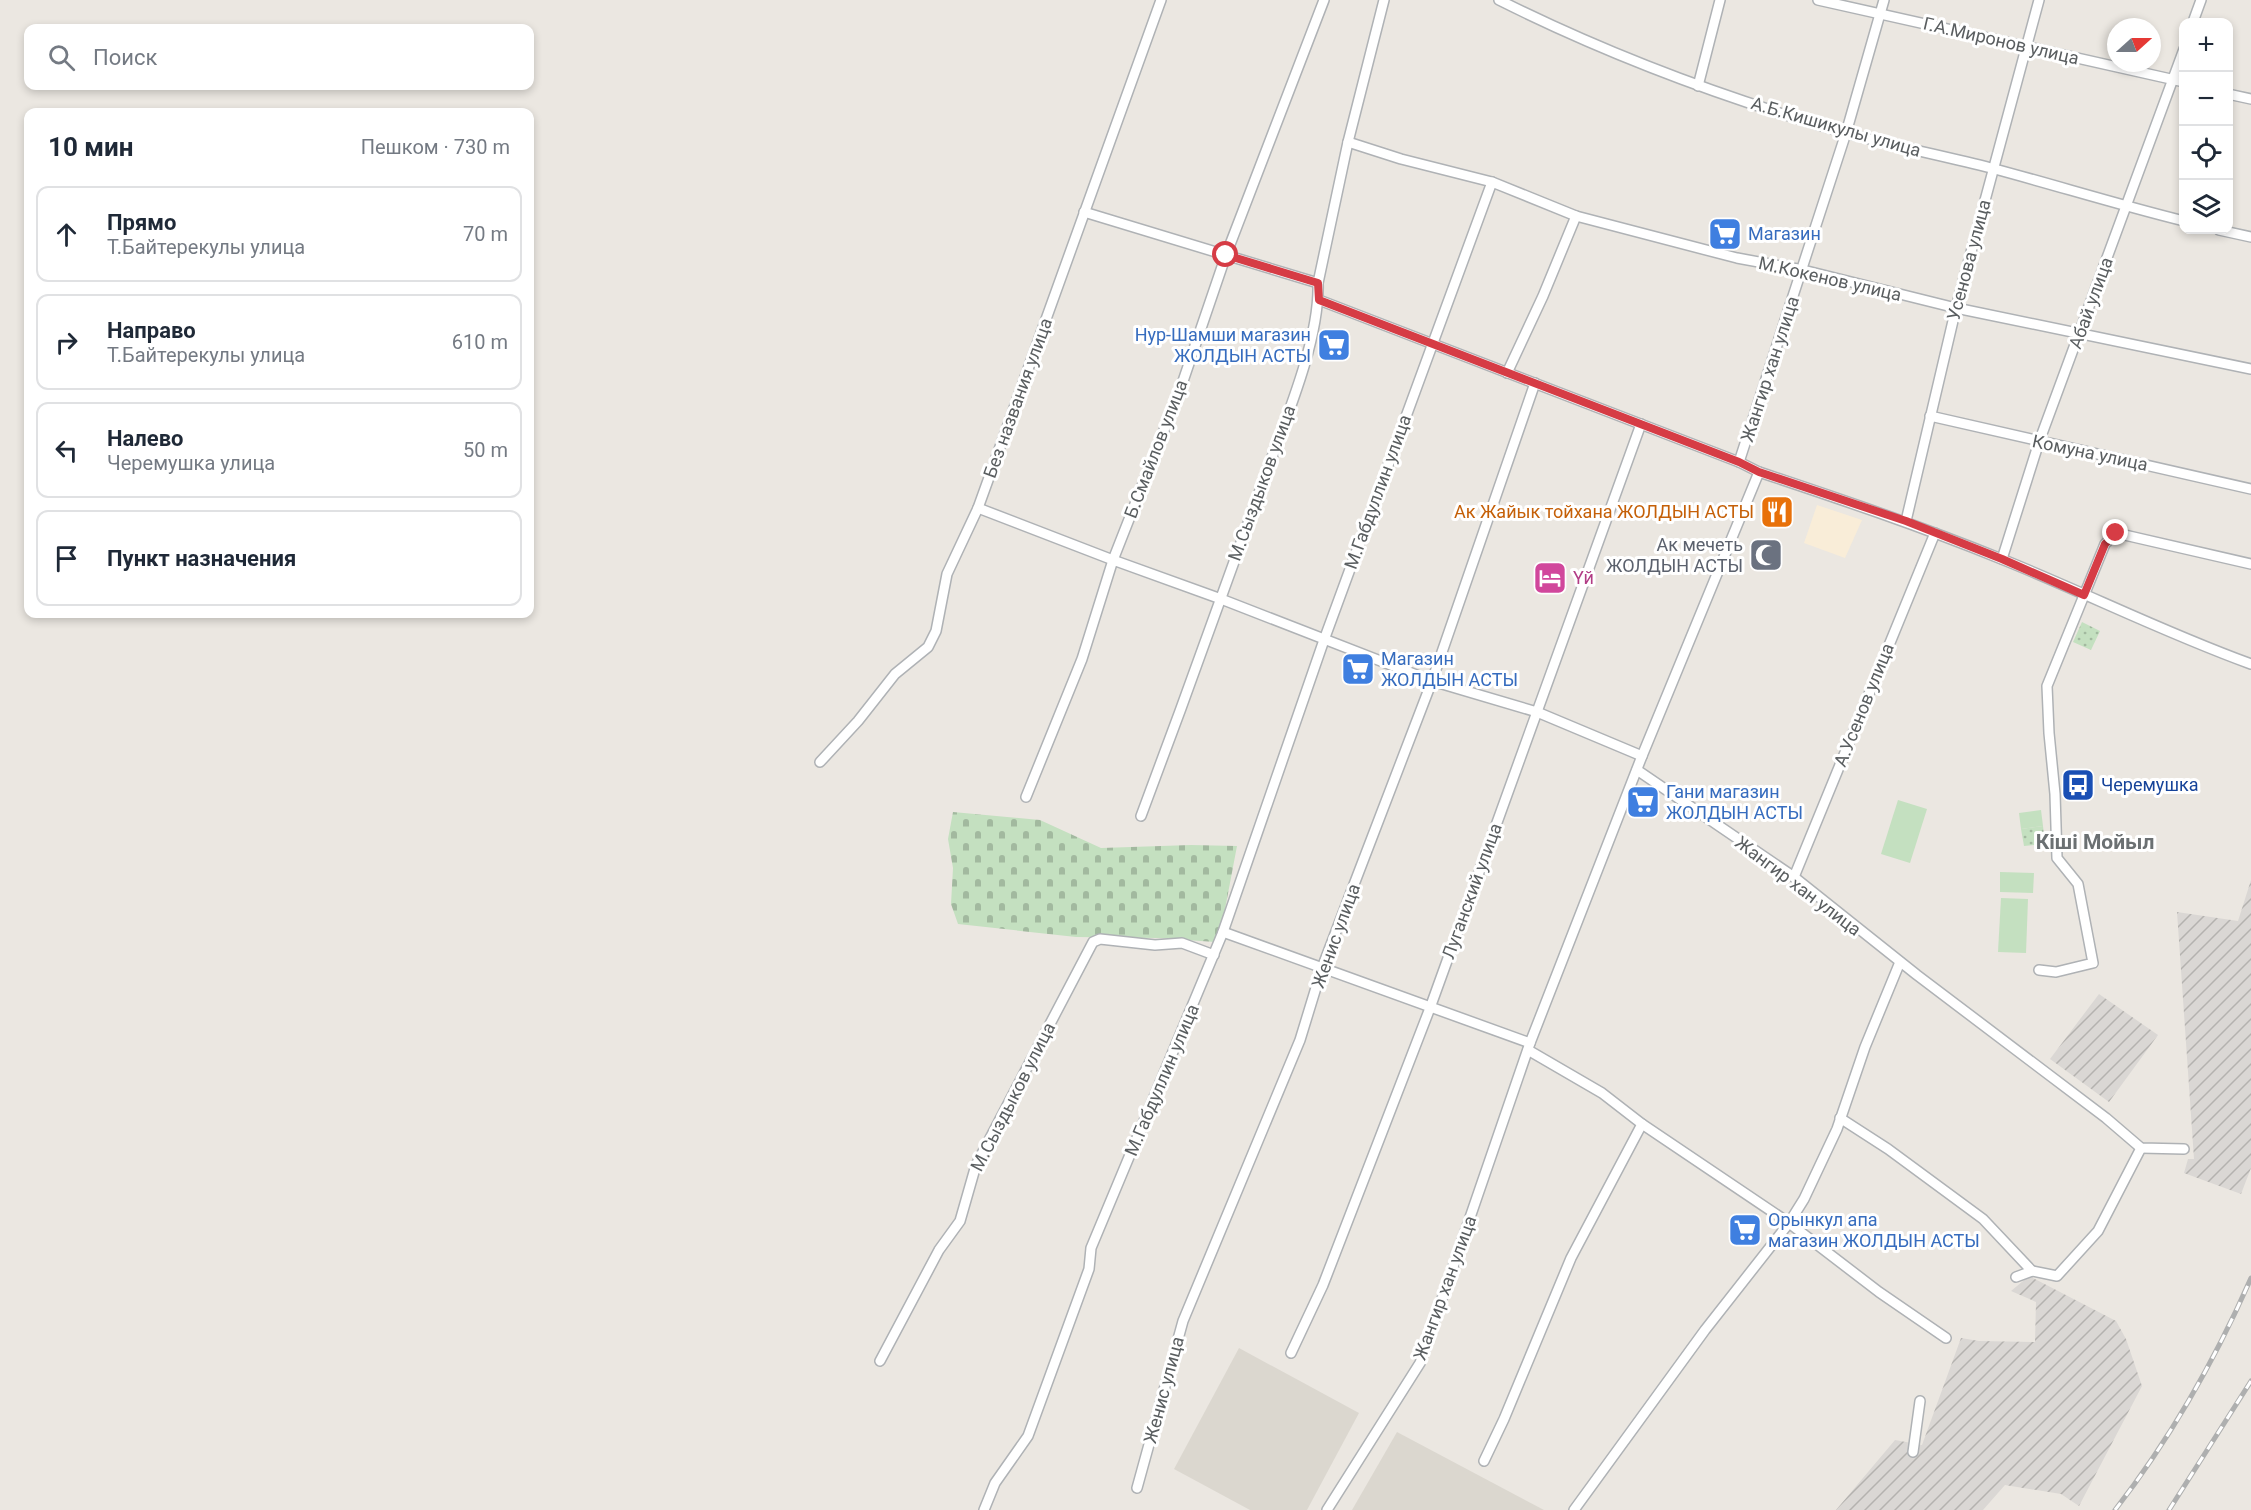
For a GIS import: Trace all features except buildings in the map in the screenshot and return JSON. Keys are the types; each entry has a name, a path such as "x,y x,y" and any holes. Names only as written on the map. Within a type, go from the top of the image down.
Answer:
{"street":[{"name":"Без названия улица","path":"820,762 858,721 895,674 927,647 936,631 948,574 978,508 1161,0"},
{"name":"Б.Смайлов улица","path":"1026,797 1082,659 1113,560 1181,387 1226,255 1324,0"},
{"name":"М.Сыздыков улица","path":"1141,816 1307,356 1319,300 1318,283 1348,142 1384,0"},
{"name":"А.Б.Кишикулы улица","path":"1499,0 1543,22 1698,86 1846,133 1992,169 2179,220"},
{"path":"1698,86 1720,0"},
{"name":"Г.А.Миронов улица","path":"1818,0 2179,81"},
{"name":"Жангир хан улица","path":"1739,462 1846,133 1884,0"},
{"name":"Усенова улица","path":"1906,521 1956,308 2039,0"},
{"path":"2194,18 2201,0"},
{"name":"Абай улица","path":"2002,559 2039,442 2179,63"},
{"path":"2233,95 2251,99"},
{"name":"М.Кокенов улица","path":"1348,142 1401,159 1492,183 1576,216 1737,258 1803,270 1956,308 2251,369"},
{"name":"М.Габдуллин улица","path":"984,1510 995,1483 1028,1436 1089,1269 1091,1248 1223,932 1324,640 1492,183"},
{"path":"1084,212 1318,283"},
{"path":"1507,373 1543,296 1576,216"},
{"path":"2233,233 2251,237"},
{"path":"1319,300 1739,462 1759,472 1935,532 2191,642 2251,664"},
{"name":"Женис улица","path":"1137,1488 1183,1321 1300,1040 1322,968 1432,681 1535,383"},
{"name":"Комуна улица","path":"1930,416 2251,489"},
{"name":"Луганский улица","path":"1291,1353 1323,1285 1430,1008 1641,424"},
{"name":"Жангир хан улица","path":"1327,1510 1420,1363 1529,1046 1642,756 1759,472"},
{"path":"978,508 1432,681 1537,712 1642,756"},
{"name":"А.Усенов улица","path":"1794,877 1935,532"},
{"path":"2040,970 2056,972 2093,963 2078,884 2057,858 2047,686 2105,544 2116,533 2251,564"},
{"name":"Жангир хан улица","path":"1637,770 1794,877 1900,962 2106,1118 2141,1148"},
{"path":"1223,932 1529,1046 1602,1093 1642,1124 1789,1223 1880,1292 1946,1338"},
{"name":"М.Сыздыков улица","path":"880,1361 939,1250 960,1221 975,1165 1093,942 1100,939 1155,945 1182,943 1214,955"},
{"path":"1574,1510 1705,1330 1789,1223 1804,1199 1840,1118 1865,1047 1900,962"},
{"path":"1840,1118 1888,1149 1983,1219 2032,1271"},
{"path":"1484,1461 1504,1419 1571,1258 1642,1124"},
{"path":"2016,1277 2032,1271 2057,1276 2098,1231 2141,1148 2184,1149"},
{"path":"1913,1452 1920,1401"}],"shaded area":[{"path":"1817,505 1862,520 1845,558 1804,543"},
{"path":"2251,880 2251,1168 2241,1194 2184,1173 2188,1159 2194,1159 2177,912 2238,921"},
{"path":"2099,994 2158,1035 2109,1102 2050,1059"},
{"path":"2029,1276 2116,1321 2126,1339 2142,1386 2079,1506 2061,1494 2005,1485 1983,1510 1836,1510 1895,1440 1922,1445 1961,1338 1979,1341 2035,1342 2036,1302 2011,1291"},
{"path":"1239,1348 1359,1413 1307,1510 1250,1510 1174,1469"},
{"path":"1397,1432 1544,1510 1352,1510"}],"green space":[{"path":"2082,622 2100,631 2091,650 2073,642"},
{"path":"1898,800 1927,809 1910,863 1881,854"},
{"path":"2041,810 2043,826 2021,829 2019,813"},
{"path":"953,812 1040,820 1101,848 1237,846 1222,925 1215,942 1158,938 1076,937 958,924 951,904 953,868 948,839"},
{"path":"2043,826 2045,844 2024,846 2021,829"},
{"path":"2000,872 2034,873 2033,893 2000,892"},
{"path":"2001,898 2028,899 2026,953 1998,952"}],"railway":[{"path":"2115,1510 2173,1427 2207,1369 2251,1278"},
{"path":"2169,1510 2251,1381"}],"place":[{"name":"Магазин","path":"1725,234"},
{"name":"Нур-Шамши магазин ЖОЛДЫН АСТЫ","path":"1334,345"},
{"name":"Ак Жайык тойхана ЖОЛДЫН АСТЫ","path":"1777,512"},
{"name":"Ак мечеть ЖОЛДЫН АСТЫ","path":"1766,555"},
{"name":"Үй","path":"1550,578"},
{"name":"Магазин ЖОЛДЫН АСТЫ","path":"1358,669"},
{"name":"Черемушка","path":"2078,785"},
{"name":"Гани магазин ЖОЛДЫН АСТЫ","path":"1643,802"},
{"name":"Орынкул апа магазин ЖОЛДЫН АСТЫ","path":"1745,1230"}],"district":[{"name":"Кіші Мойыл","path":"2095,842"}],"route":[{"path":"1226,255 1318,283 1319,300 1739,462 1759,472 1906,521 2084,595 2105,544 2116,533"}]}
